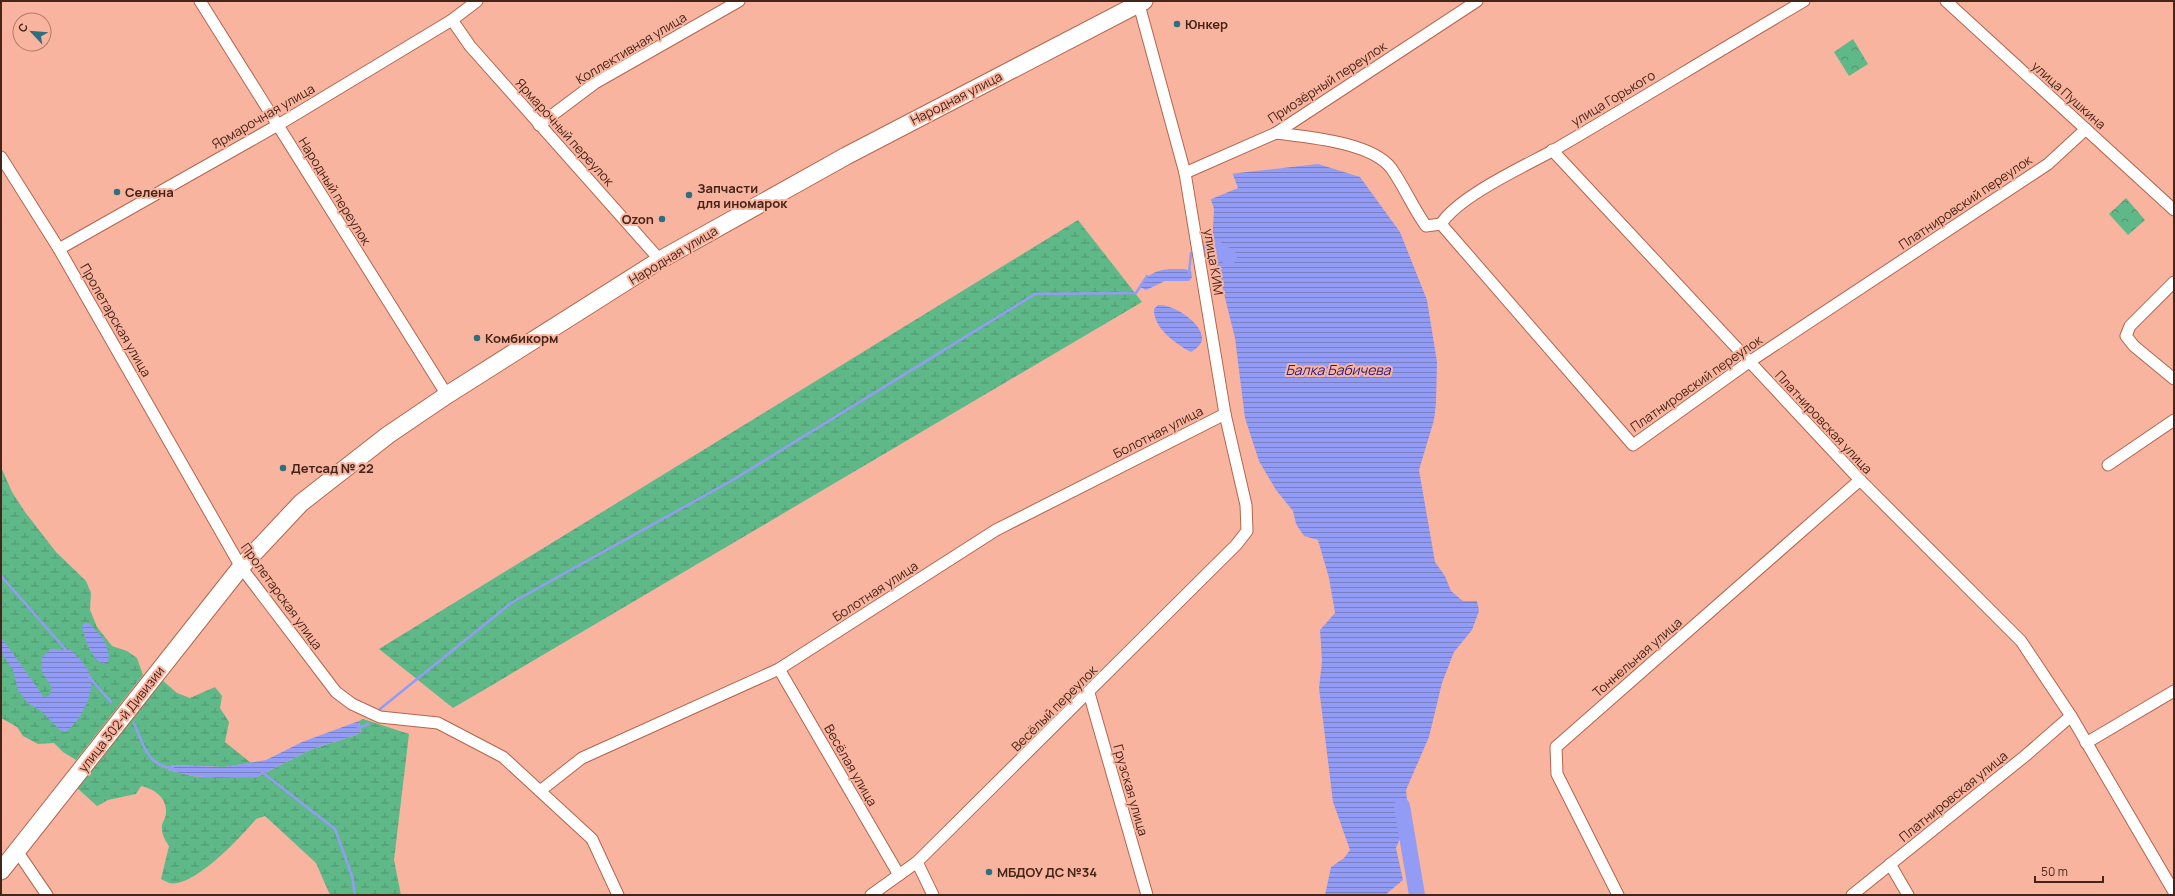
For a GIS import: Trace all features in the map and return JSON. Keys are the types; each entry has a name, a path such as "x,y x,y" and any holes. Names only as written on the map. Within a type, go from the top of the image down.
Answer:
{"main road":[{"name":"Народная улица","path":"241,567 301,503 388,435 447,395 660,260 846,156 1140,2"},
{"name":"улица 302-й Дивизии","path":"1,871 241,567"}],"street":[{"name":"Народный переулок","path":"200,1 447,395"},
{"name":"Ярмарочная улица","path":"59,249 278,125 452,20 477,1"},
{"name":"Коллективная улица","path":"540,125 595,83 739,1"},
{"name":"Приозёрный переулок","path":"1185,172 1276,133 1476,1"},
{"name":"улица Горького","path":"1441,224 1447,214 1490,184 1552,150 1804,1"},
{"name":"улица Пушкина","path":"1946,1 2174,210"},
{"name":"улица КИМ","path":"1140,2 1185,172 1225,414 1246,505 1247,531"},
{"name":"Ярмарочный переулок","path":"452,20 470,46 660,260"},
{"name":"Платнировский переулок","path":"1441,224 1633,444 1749,362 2048,164 2086,129"},
{"path":"1276,133 1324,139 1368,151 1390,167 1426,226 1441,224"},
{"name":"Платнировская улица","path":"1552,150 1860,480 2021,641 2071,716 2174,892"},
{"name":"Пролетарская улица","path":"1,157 59,249 241,567 336,692 352,704 380,717 438,723 503,756 592,839 618,895"},
{"path":"2174,282 2130,326 2126,336 2134,346 2174,379"},
{"name":"Болотная улица","path":"540,791 582,758 779,669 996,530 1225,414"},
{"path":"2108,465 2174,420"},
{"name":"Тоннельная улица","path":"1618,895 1557,774 1556,747 1860,480"},
{"name":"Весёлый переулок","path":"871,895 917,862 1089,693 1236,545 1247,531"},
{"name":"Весёлая улица","path":"779,669 899,875"},
{"path":"2086,743 2174,691"},
{"name":"Грузская улица","path":"1089,693 1147,895"},
{"name":"Платнировская улица","path":"1852,895 2026,756 2071,716"},
{"path":"17,851 46,895"},
{"path":"917,862 933,895"},
{"path":"1890,864 1908,895"}],"green space":[{"path":"1853,39 1868,64 1849,76 1834,52"},
{"path":"2126,198 2145,220 2128,235 2109,214"},
{"path":"1078,220 1142,302 453,708 379,649"},
{"path":"1,467 12,492 25,512 56,552 86,581 91,593 90,610 97,627 112,646 127,651 137,658 143,675 76,760 63,752 54,743 38,744 23,736 17,727 1,718"},
{"path":"161,679 177,693 190,698 215,687 222,696 220,708 229,722 225,742 251,763 224,767 172,765 168,770 192,776 217,778 257,777 312,749 356,735 361,732 359,721 363,719 409,734 394,860 401,895 330,895 316,863 265,816 256,819 216,860 191,878 179,883 169,883 161,879 169,846 162,831 162,824 166,815 166,807 162,798 151,789 141,786 136,794 108,800 97,806 76,787"}],"water":[{"name":"Балка Бабичева","path":"1318,164 1360,177 1400,232 1427,300 1437,362 1436,403 1434,420 1419,470 1435,562 1445,576 1451,591 1463,601 1477,601 1479,611 1472,630 1454,652 1442,683 1429,737 1406,790 1409,817 1396,848 1403,880 1385,895 1325,895 1331,867 1344,858 1350,850 1333,802 1319,688 1322,661 1320,630 1335,613 1329,578 1318,540 1304,536 1296,524 1293,511 1276,490 1259,461 1245,418 1235,338 1212,246 1214,209 1207,187 1220,189 1229,174"},
{"path":"1169,269 1184,269 1191,271 1192,277 1189,281 1165,281 1146,290 1140,287 1152,274"},
{"path":"1158,305 1171,307 1192,320 1200,331 1202,337 1202,340 1197,348 1191,352 1166,335 1157,323 1155,316 1154,309"},
{"path":"85,623 89,623 107,646 109,656 108,662 103,664 98,661 91,652 82,626"},
{"path":"1,637 44,697 49,696 52,688 42,672 41,659 50,649 71,650 81,660 89,672 91,687 82,714 71,728 65,732 60,730 40,710 29,704 18,691 13,670 1,652"},
{"path":"359,721 361,732 356,735 312,749 257,777 217,778 192,776 168,770 171,765 224,767 266,760 302,742"}],"pier":[{"path":"1232,172 1238,188 1209,200 1205,185 1210,182 1219,187 1227,173"}],"waterway":[{"path":"1205,249 1212,246 1229,257"},
{"path":"1189,273 1191,253"},
{"path":"380,709 511,603 731,481 1035,294 1136,293 1147,276"},
{"path":"1,576 66,650"},
{"path":"89,677 111,702"},
{"path":"134,723 147,753 157,763 173,768"},
{"path":"358,728 369,724"},
{"path":"262,772 335,829 352,876 355,895"},
{"path":"1402,806 1417,895"}],"place":[{"name":"Юнкер","path":"1177,24"},
{"name":"Селена","path":"117,192"},
{"name":"Запчасти для иномарок","path":"689,195"},
{"name":"Ozon","path":"662,219"},
{"name":"Комбикорм","path":"477,338"},
{"name":"Детсад № 22","path":"283,468"},
{"name":"МБДОУ ДС №34","path":"989,872"}]}
